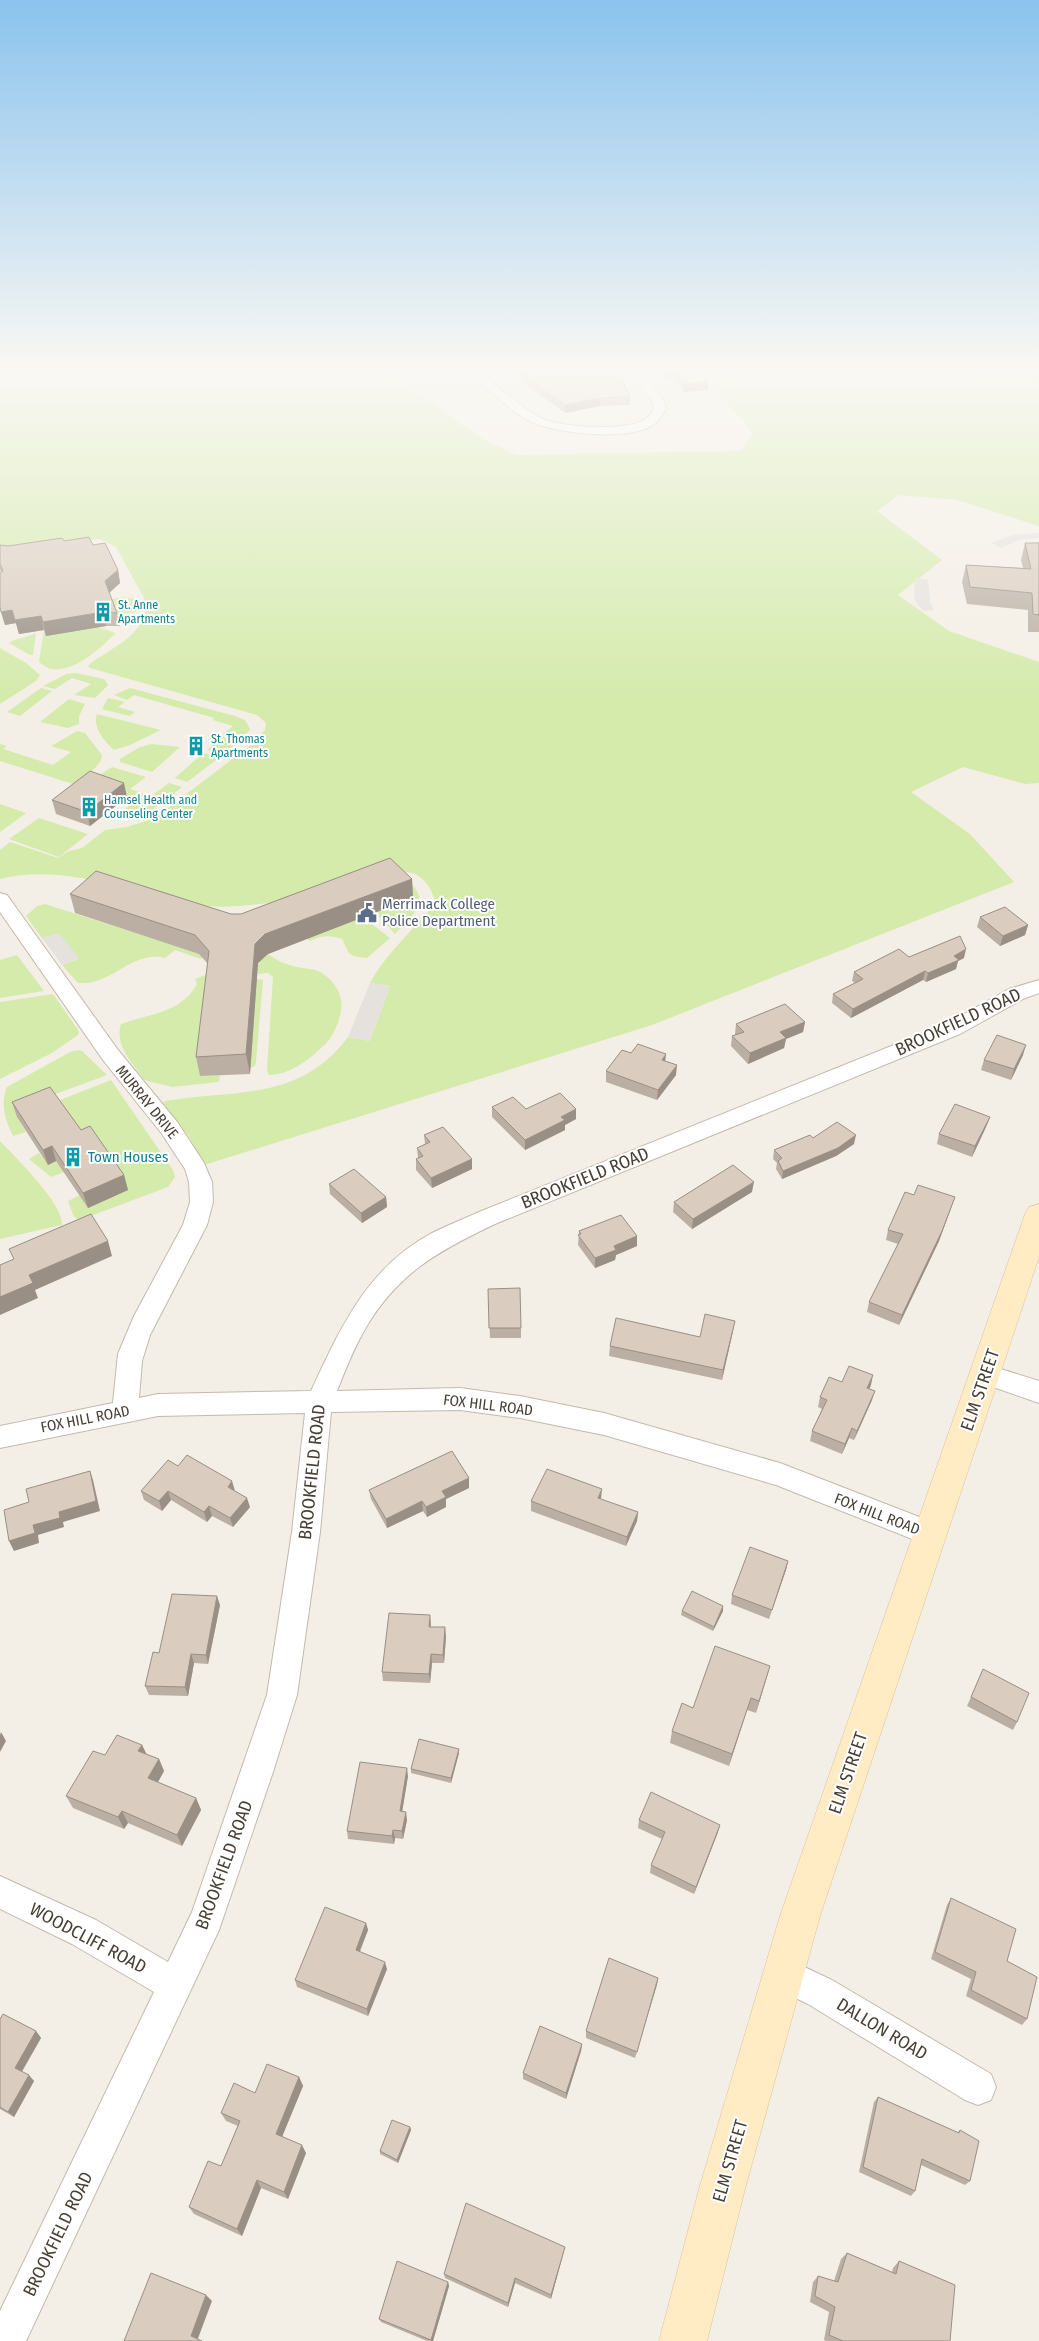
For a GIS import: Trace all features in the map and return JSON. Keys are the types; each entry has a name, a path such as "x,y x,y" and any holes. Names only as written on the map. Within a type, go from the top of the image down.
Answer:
{"main road":[{"name":"ELM STREET","path":"683,2341 722,2189 809,1888 1039,1214"}],"street":[{"name":"MURRAY DRIVE","path":"0,899 84,1015 96,1036 123,1074 146,1098 178,1139 197,1170 200,1180 202,1204 196,1222 153,1302 131,1354 125,1410"},
{"name":"BROOKFIELD ROAD","path":"6,2341 207,1918 282,1695 306,1532 319,1401 353,1326 377,1292 408,1261 441,1239 486,1218 952,1029 1016,994 1039,986"},
{"path":"985,1374 1039,1392"},
{"name":"FOX HILL ROAD","path":"0,1437 125,1410 158,1405 460,1399 520,1407 604,1424 780,1475 848,1504 930,1534"},
{"name":"WOODCLIFF ROAD","path":"0,1892 84,1932 176,1986"},
{"name":"DALLON ROAD","path":"783,1974 820,1992 978,2087"}],"green space":[{"path":"0,477 1039,477 1039,526 957,500 899,495 877,511 942,560 898,595 949,631 1039,662 1039,783 1025,784 963,767 911,792 970,834 1014,882 652,1025 204,1165 189,1137 162,1104 165,1101 241,1093 287,1083 309,1073 329,1058 348,1037 370,1041 390,986 370,983 392,952 435,903 434,897 429,886 421,877 409,872 390,874 295,899 227,907 177,900 76,877 51,874 25,875 0,879 0,850 10,842 58,858 69,851 82,848 105,830 127,827 155,818 252,744 265,730 266,723 257,715 88,666 130,636 143,619 145,609 144,598 116,547 100,539 0,547"},
{"path":"124,597 136,599 138,606 136,612 116,615 84,604"},
{"path":"98,627 116,633 95,652 79,663 61,669 52,669 39,662 44,629"},
{"path":"36,633 33,655 9,643 29,636"},
{"path":"0,648 26,663 40,675 36,681 0,704"},
{"path":"76,673 104,679 108,685 95,698 74,695 91,684 72,678 55,689 43,686 66,674"},
{"path":"41,688 52,691 20,716 7,712"},
{"path":"130,688 235,716 245,720 250,729 242,739 223,734 233,726 213,720 214,718 134,695 127,700 114,695"},
{"path":"108,698 125,702 118,707 135,712 130,716 102,709"},
{"path":"69,699 85,704 79,716 79,724 68,728 40,722"},
{"path":"97,714 161,730 130,745 114,750 98,729 96,724"},
{"path":"77,731 85,733 102,755 95,768 73,784 0,761 0,744 7,746 3,749 53,765 71,752 51,746"},
{"path":"222,737 238,742 223,754 207,750"},
{"path":"152,744 180,747 152,772 120,762 120,759 140,747"},
{"path":"203,753 220,757 187,782 175,778"},
{"path":"112,767 146,777 130,789 151,796 169,783 182,787 149,812 133,815 125,814 125,809 132,803 123,801 127,797 95,778"},
{"path":"0,804 26,813 0,832"},
{"path":"39,818 88,834 59,857 9,839"},
{"path":"410,883 416,890 419,903 412,916 395,934 375,912"},
{"path":"45,904 207,956 201,959 175,950 165,958 153,957 131,963 101,980 90,983 78,983 62,965 78,959 42,938 26,916 37,906"},
{"path":"363,917 390,938 367,958 350,954 342,939 326,936 310,941 307,939"},
{"path":"268,954 284,963 316,970 323,974 333,982 341,999 341,1011 337,1026 326,1043 311,1057 291,1070 269,1075 267,1070 273,977 268,973 258,974 258,963"},
{"path":"17,955 44,991 0,998 0,960"},
{"path":"213,972 200,1076 220,1075 219,1082 172,1087 144,1080 122,1047 120,1039 121,1024 173,1007 191,994 197,984 195,979"},
{"path":"257,979 263,980 256,1062 255,1066 250,1068"},
{"path":"53,994 79,1031 78,1035 52,1053 0,1079 0,1002"},
{"path":"82,1051 107,1075 45,1098 17,1117 26,1132 13,1136 4,1112 4,1099 7,1087 70,1052"},
{"path":"111,1080 173,1170 175,1177 168,1187 80,1220 74,1217 68,1201 80,1195 85,1145 55,1102"},
{"path":"0,1141 47,1193 61,1216 62,1225 0,1239"},
{"path":"39,1153 48,1164 56,1161 64,1172 51,1177 29,1159"}],"shaded area":[{"path":"1039,533 1039,538 1019,540 1001,548 991,543 1013,535"},
{"path":"915,577 928,580 930,601 934,610 924,611 917,604 914,596"},
{"path":"59,933 79,958 62,965 42,938"},
{"path":"370,983 390,986 370,1041 348,1037"}],"building":[{"path":"89,537 93,545 105,543 118,570 105,581 117,613 103,612 43,622 41,616 15,620 12,610 1,612 0,573 3,571 0,564 0,545 8,546 62,538 64,541"},
{"path":"1025,543 1039,543 1039,615 1033,614 1032,593 970,587 966,565 1031,569"},
{"path":"90,771 124,783 87,812 52,800"},
{"path":"390,858 412,879 265,934 255,944 246,1054 196,1057 209,951 195,935 70,894 96,871 231,914 241,914"},
{"path":"1005,907 1028,925 1003,936 980,917"},
{"path":"960,936 966,949 954,956 959,960 928,973 925,971 853,1009 833,994 863,979 854,972 899,949 909,957"},
{"path":"785,1004 805,1022 780,1032 786,1038 750,1053 732,1036 744,1032 736,1024"},
{"path":"997,1035 1026,1045 1014,1069 984,1060"},
{"path":"638,1044 666,1054 662,1060 677,1065 658,1090 606,1071 622,1050 631,1053"},
{"name":"Town Houses","path":"50,1087 81,1130 90,1126 124,1175 83,1193 52,1146 43,1150 12,1102"},
{"path":"560,1093 576,1109 561,1117 565,1120 525,1140 492,1107 513,1097 526,1109"},
{"path":"955,1104 990,1117 975,1146 939,1134"},
{"path":"837,1122 856,1135 838,1148 783,1171 778,1161 782,1158 774,1150 810,1135 813,1138"},
{"path":"443,1127 472,1159 431,1178 416,1159 423,1156 417,1148 430,1142 424,1135"},
{"path":"733,1165 754,1182 693,1219 674,1202"},
{"path":"354,1169 386,1197 361,1213 329,1184"},
{"path":"918,1185 955,1197 942,1231 902,1315 869,1302 903,1234 888,1230 905,1192 914,1195"},
{"path":"91,1214 108,1241 29,1275 33,1283 0,1297 0,1265 14,1259 9,1249"},
{"path":"621,1215 637,1236 614,1246 616,1250 595,1258 578,1235 581,1234 579,1231"},
{"path":"520,1288 521,1328 489,1328 488,1289"},
{"path":"705,1314 735,1321 723,1370 610,1346 616,1318 700,1337"},
{"path":"849,1366 873,1375 867,1388 875,1391 857,1431 852,1428 845,1444 812,1431 827,1400 820,1397 829,1377 842,1382"},
{"path":"452,1451 469,1478 442,1491 446,1497 426,1507 422,1501 386,1519 369,1490"},
{"path":"187,1455 232,1481 228,1487 247,1498 230,1518 209,1506 204,1512 168,1491 159,1501 141,1491 168,1460 178,1466"},
{"path":"547,1469 602,1489 598,1498 638,1512 627,1537 531,1501"},
{"path":"90,1471 96,1501 59,1512 60,1518 33,1525 35,1533 9,1541 4,1510 29,1502 26,1489"},
{"path":"750,1547 788,1561 772,1610 732,1595"},
{"path":"692,1591 723,1606 714,1627 682,1611"},
{"path":"172,1594 217,1596 206,1655 191,1654 185,1687 145,1686 153,1652 159,1653"},
{"path":"389,1613 430,1615 429,1627 445,1627 443,1655 431,1654 429,1674 382,1672"},
{"path":"715,1646 770,1666 759,1701 751,1698 732,1754 672,1731 682,1703 693,1708"},
{"path":"983,1669 1029,1693 1017,1722 971,1697"},
{"path":"117,1735 142,1745 138,1751 159,1759 148,1778 196,1798 177,1835 122,1811 118,1817 66,1796 93,1751 105,1755"},
{"path":"419,1739 459,1749 451,1778 411,1769"},
{"path":"360,1762 407,1768 400,1811 406,1812 402,1831 393,1830 392,1836 347,1831"},
{"path":"651,1792 720,1825 696,1887 651,1865 665,1832 639,1820"},
{"path":"951,1898 1016,1929 1007,1961 1037,1977 1027,2019 971,1990 976,1972 935,1952"},
{"path":"325,1907 366,1923 356,1950 385,1962 367,2009 295,1980"},
{"path":"609,1958 658,1978 637,2052 586,2031"},
{"path":"3,2014 36,2031 15,2068 29,2075 8,2112 0,2107 0,2019"},
{"path":"540,2026 582,2044 566,2093 523,2073"},
{"path":"267,2064 299,2077 276,2134 302,2145 284,2192 257,2180 237,2229 189,2207 208,2161 221,2166 240,2121 221,2113 234,2083 255,2093"},
{"path":"878,2097 959,2133 960,2130 979,2141 970,2181 922,2159 915,2191 863,2167"},
{"path":"392,2120 410,2127 397,2160 380,2151"},
{"path":"466,2203 565,2247 551,2295 515,2278 508,2303 444,2274"},
{"path":"847,2253 896,2274 899,2261 955,2285 950,2341 843,2341 829,2335 835,2307 815,2296 818,2276 838,2282"},
{"path":"397,2261 448,2282 431,2340 379,2319"},
{"path":"151,2273 206,2295 191,2336 202,2341 124,2341"}],"place":[{"name":"St. Anne Apartments","path":"103,612"},
{"name":"St. Thomas Apartments","path":"196,746"},
{"name":"Hamsel Health and Counseling Center","path":"89,807"},
{"name":"Merrimack College Police Department","path":"367,913"},
{"name":"Town Houses","path":"73,1157"}]}
